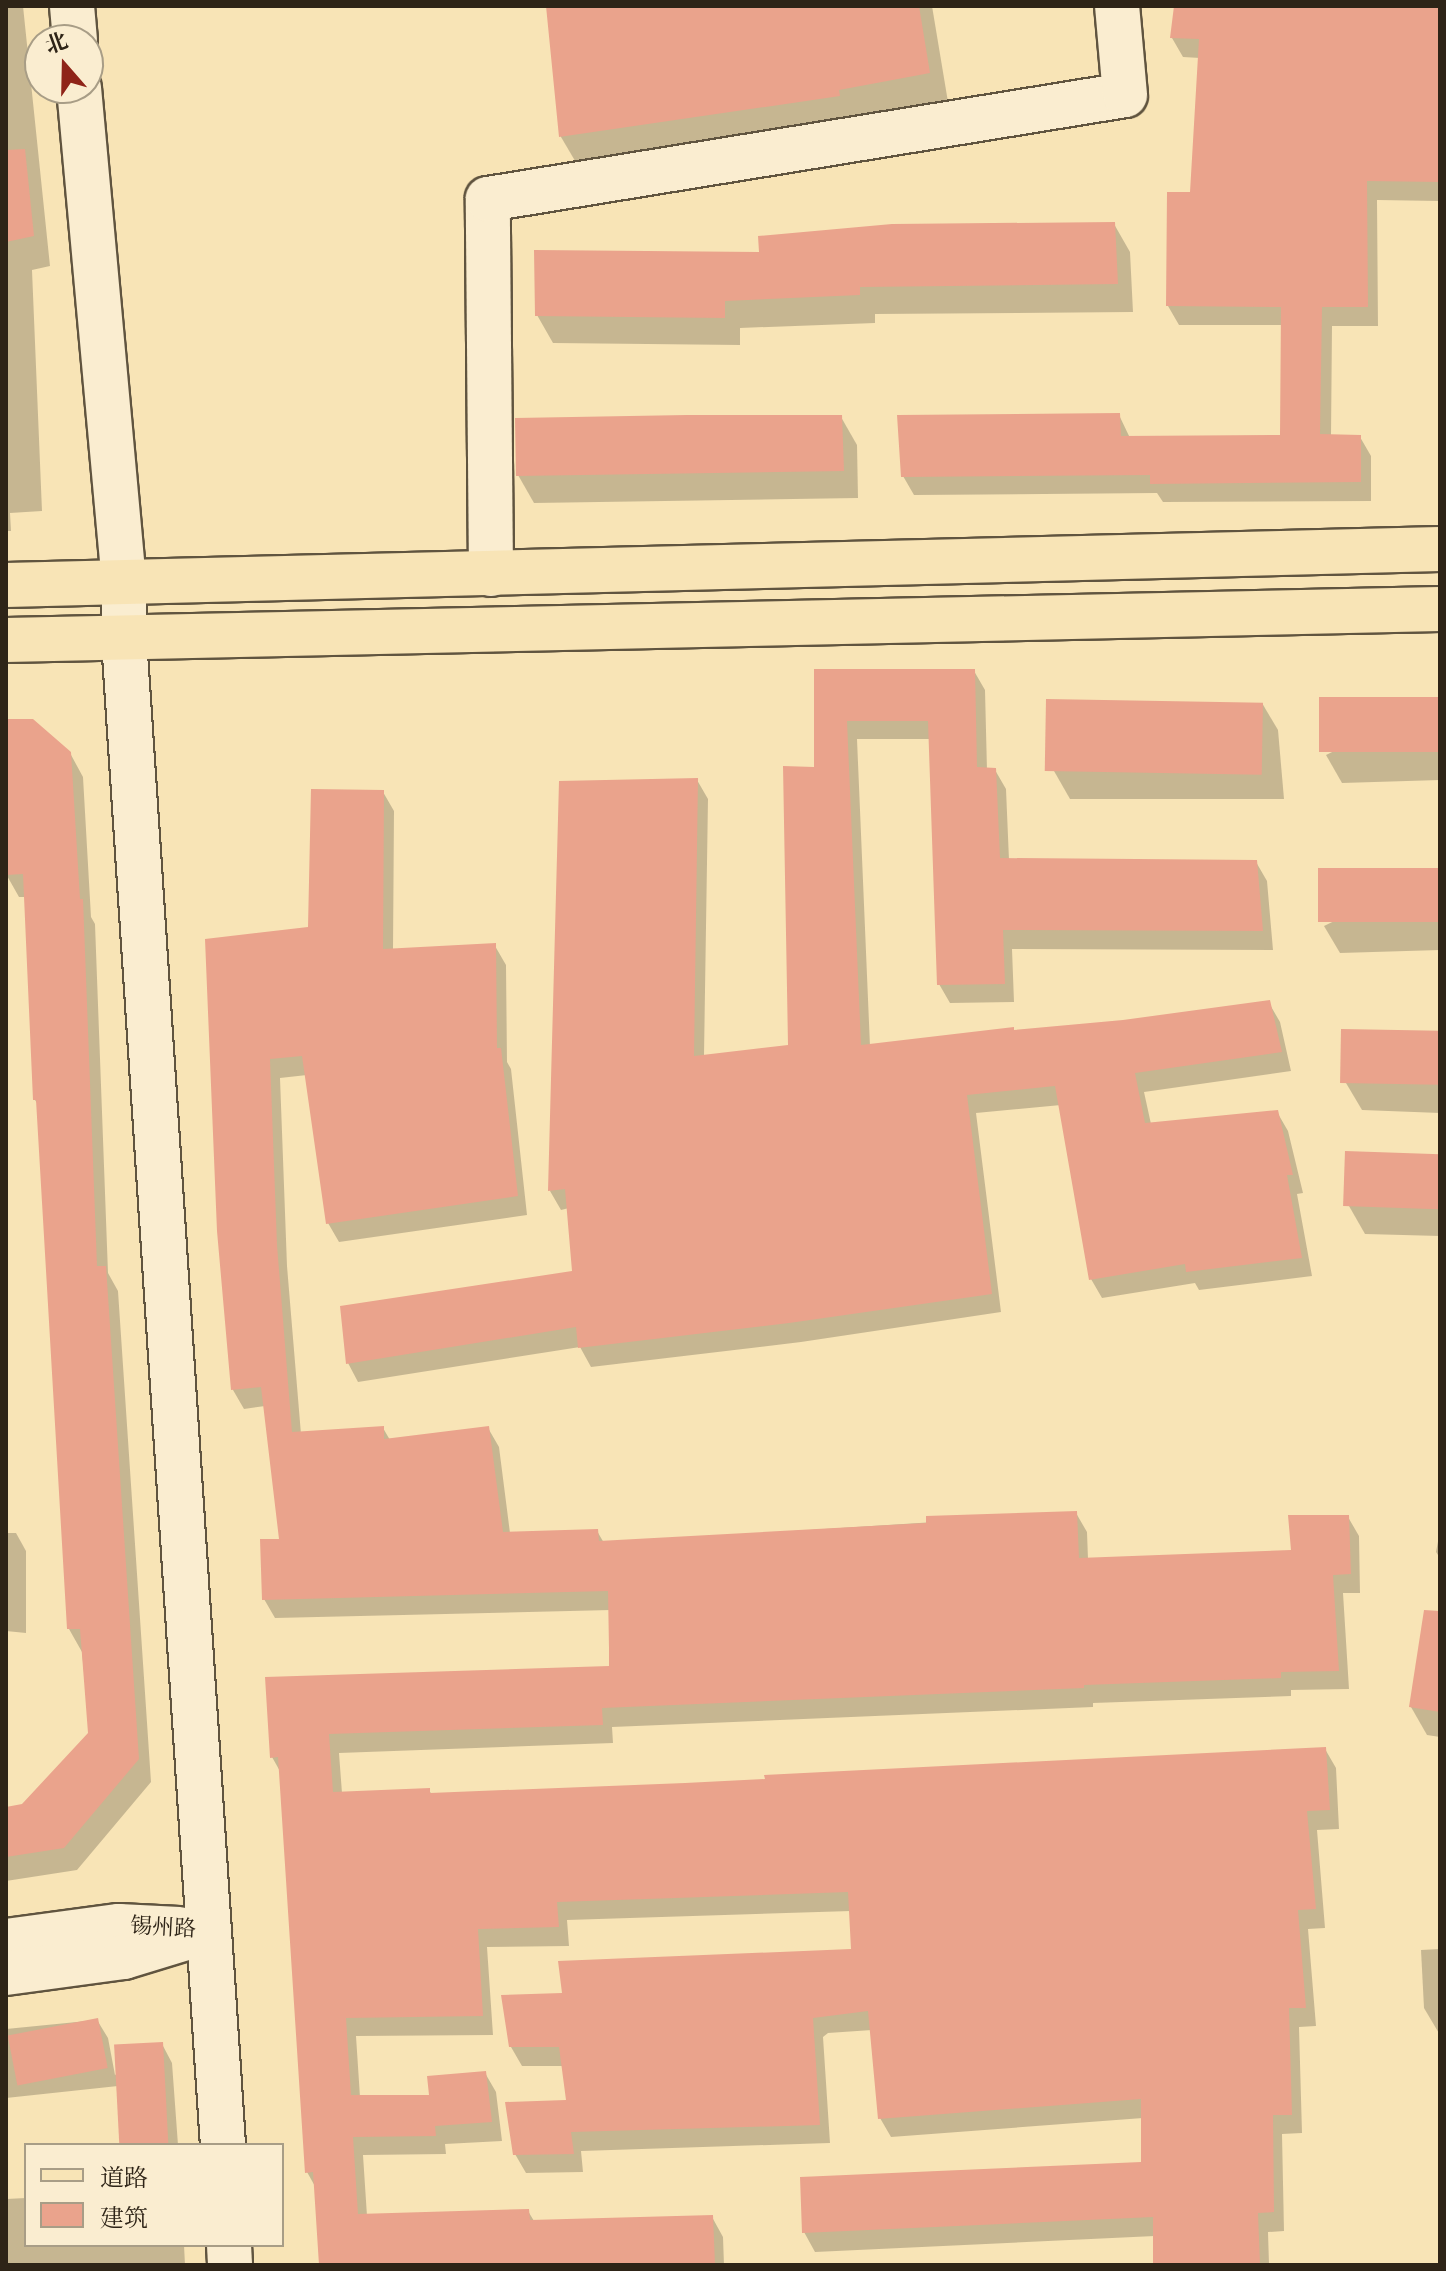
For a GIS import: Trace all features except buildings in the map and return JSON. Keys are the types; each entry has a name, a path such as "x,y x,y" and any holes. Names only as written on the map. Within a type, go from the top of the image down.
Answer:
{"main road":[{"path":"6,585 1440,549"},
{"path":"6,640 1440,609"}],"street":[{"path":"491,574 488,199 1125,95 1117,6"},
{"path":"80,104 124,584 124,639 223,2143"},
{"name":"锡州路","path":"6,1941 119,1926 209,1931"},
{"name":"锡州路","path":"6,1973 124,1957 209,1931"}]}
